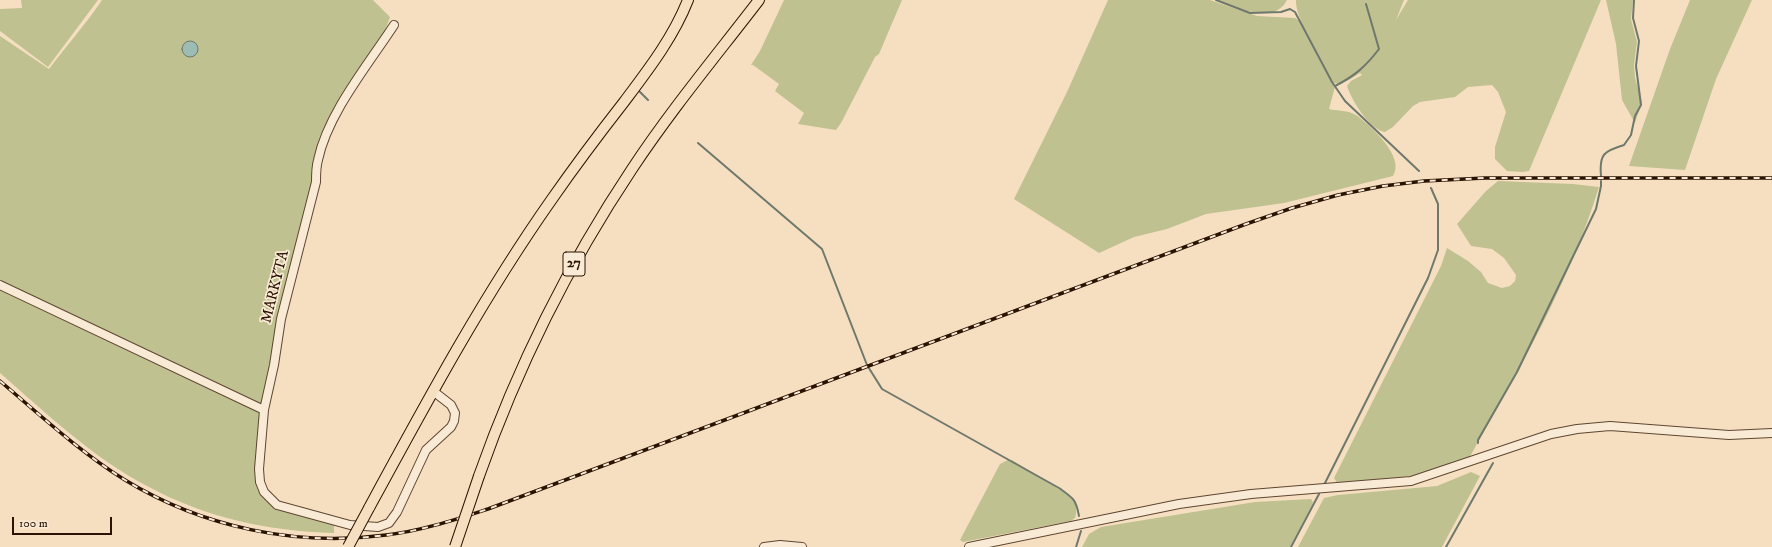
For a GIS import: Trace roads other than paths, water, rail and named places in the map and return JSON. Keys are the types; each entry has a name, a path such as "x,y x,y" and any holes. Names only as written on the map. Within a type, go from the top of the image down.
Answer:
{"main road":[{"path":"348,547 460,342 508,264 560,186 655,60 668,40 688,0"},
{"name":"27","path":"455,547 495,432 525,361 555,300 589,238 621,185 655,135 759,0"}],"street":[{"name":"MARKYTA","path":"394,25 344,99 324,141 318,160 316,182 281,319 274,365 264,410 259,468 260,482 264,492 277,504 339,522 378,528 389,523 394,518 426,450 451,427 454,421 455,413 451,405 433,391"},
{"path":"0,285 264,410"},
{"path":"970,547 1179,504 1251,494 1411,481 1551,434 1577,429 1610,426 1729,435 1772,432"},
{"path":"764,547 780,545 802,547"}],"water":[{"path":"190,41 197,46 198,49 193,56 190,57 183,52 182,49 187,42"}],"waterway":[{"path":"1216,0 1250,13 1281,12 1290,9 1295,12 1332,82 1345,101 1419,171"},
{"path":"1601,176 1601,163 1604,154 1612,149 1624,145 1631,135 1635,116 1641,105 1636,66 1639,41 1633,18 1634,0"},
{"path":"1335,86 1360,70 1379,49 1366,4"},
{"path":"639,91 648,100"},
{"path":"698,143 822,249 867,365 882,389 1059,488 1073,499 1077,506 1079,516"},
{"path":"1478,443 1478,440 1517,372 1596,209 1601,181"},
{"path":"1324,485 1428,278 1438,250 1438,204 1431,188"},
{"path":"1446,547 1493,463"},
{"path":"1291,547 1319,494"},
{"path":"1076,547 1081,531"}],"railway":[{"path":"0,381 92,458 125,480 186,510 251,530 284,535 318,538 352,538 386,535 425,528 488,509 1246,224 1292,208 1338,195 1383,186 1424,181 1485,178 1772,178"}]}
